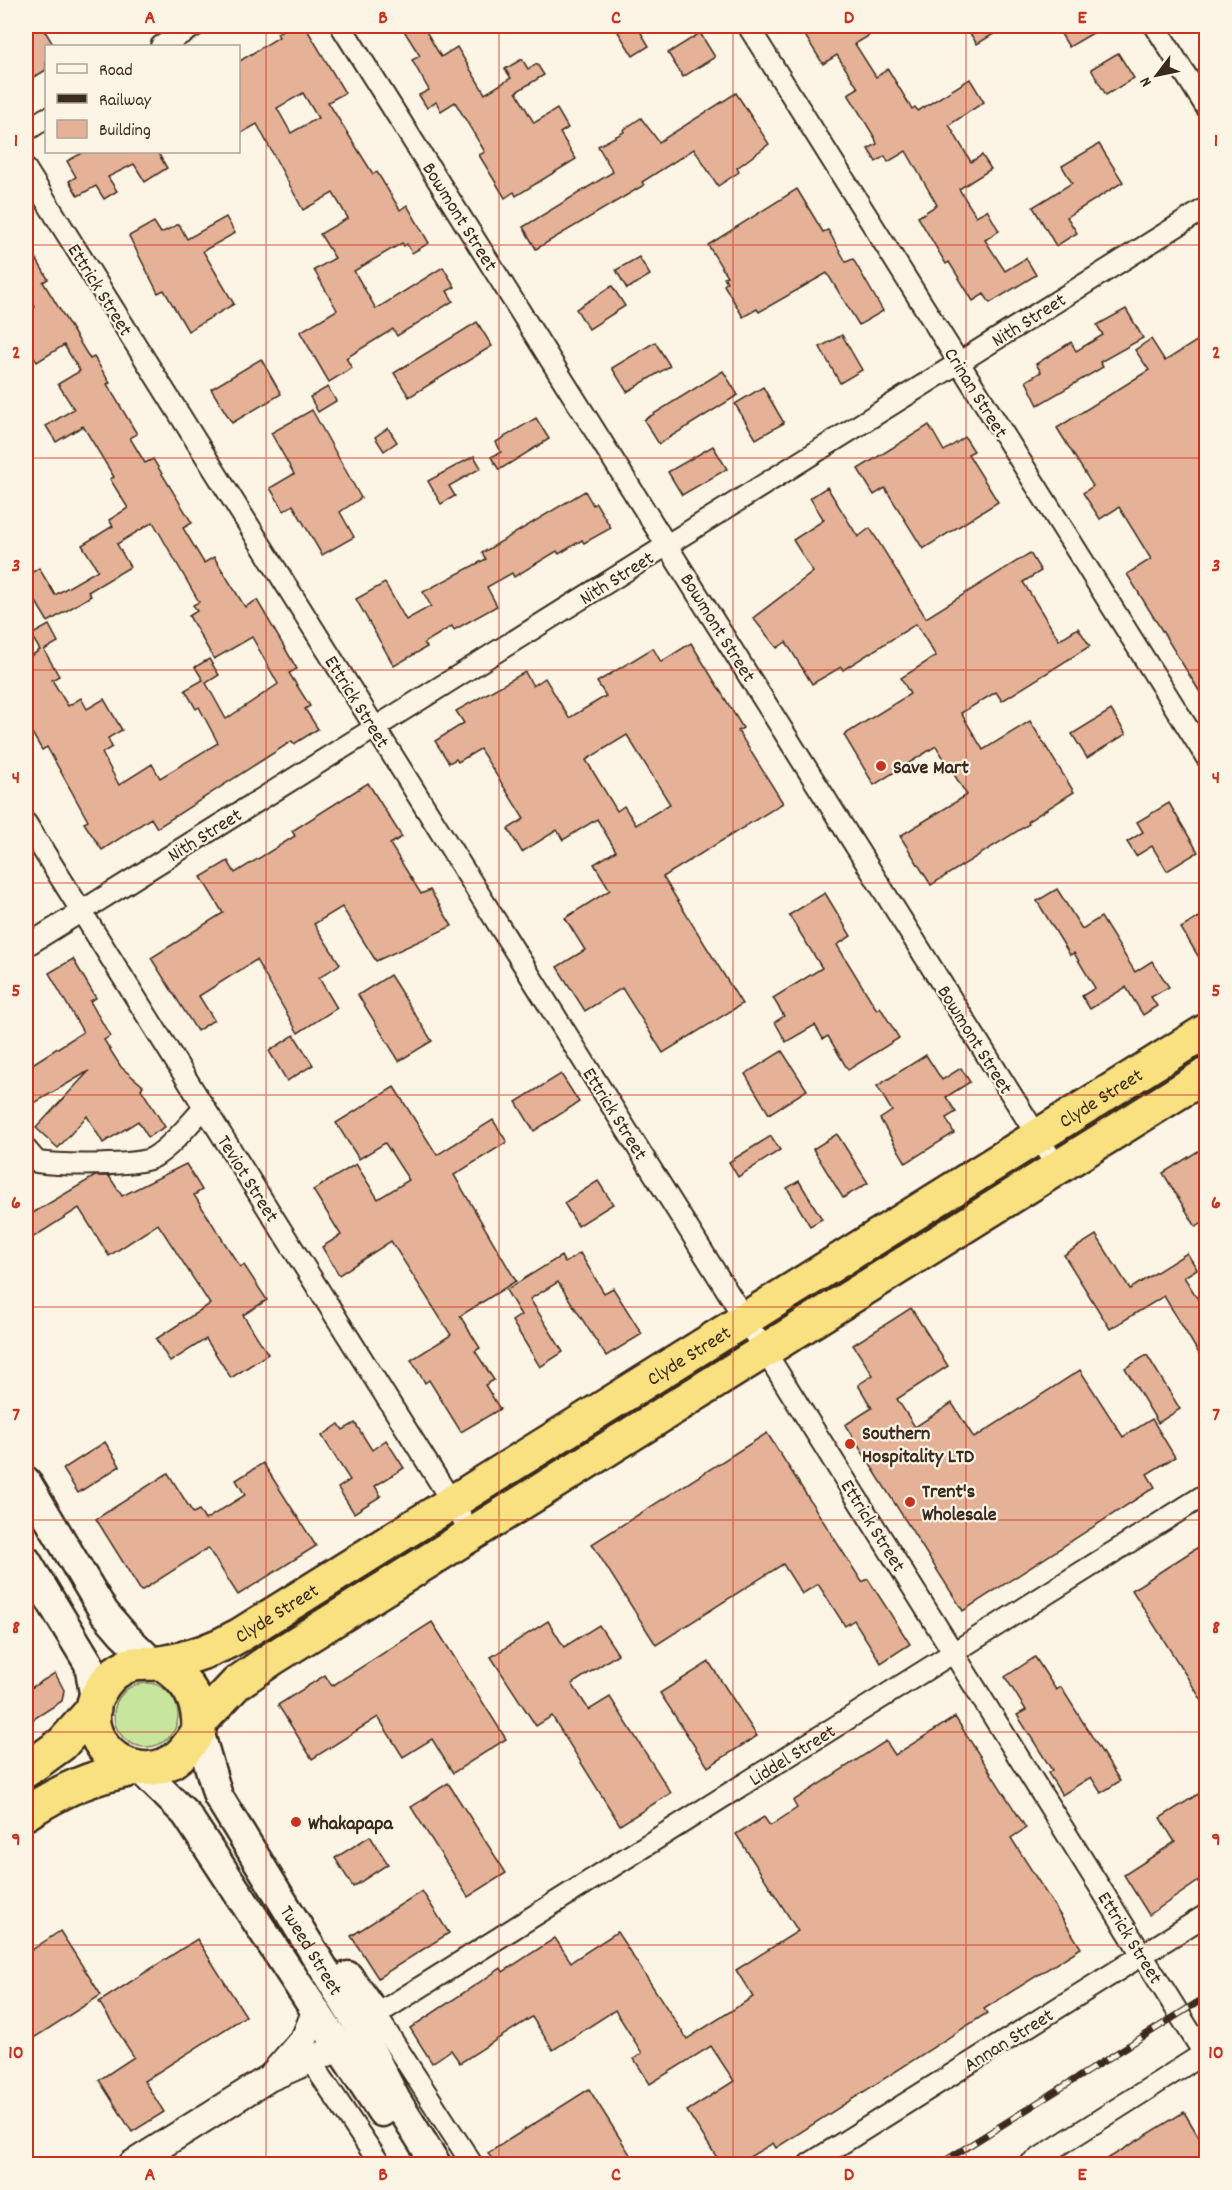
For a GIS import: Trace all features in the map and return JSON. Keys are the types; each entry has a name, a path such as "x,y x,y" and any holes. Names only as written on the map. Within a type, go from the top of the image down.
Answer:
{"highway":[{"name":"Clyde Street","path":"26,1770 62,1744 94,1704 107,1680 117,1671 129,1665 158,1664 192,1658 216,1650 1206,1031"},
{"name":"Clyde Street","path":"26,1814 68,1788 94,1777 166,1764 178,1756 199,1727 237,1683 262,1665 1206,1075"},
{"path":"158,1664 188,1685 195,1696 199,1727"},
{"path":"94,1704 97,1735 105,1748 115,1758 137,1769"}],"main road":[{"path":"26,1482 104,1612 158,1664"},
{"path":"26,1560 88,1664 94,1704"},
{"name":"Tweed Street","path":"199,1727 218,1796 354,2018 383,2077 411,2146"},
{"name":"Tweed Street","path":"137,1769 186,1814 341,2047 411,2146 436,2164"},
{"path":"302,1931 330,1952 376,2015"},
{"path":"302,1931 312,1966 338,2016 341,2047"}],"street":[{"path":"163,45 195,26"},
{"name":"Bowmont Street","path":"342,26 1058,1169"},
{"name":"Crinan Street","path":"748,26 1206,758"},
{"path":"1155,26 1206,107"},
{"path":"26,131 45,119"},
{"name":"Ettrick Street","path":"26,169 1206,2054"},
{"name":"Nith Street","path":"26,945 1206,208"},
{"name":"Teviot Street","path":"26,823 472,1534"},
{"path":"26,1149 37,1162 54,1164 144,1161 160,1152 204,1108"},
{"name":"Liddel Street","path":"376,2015 1206,1494"},
{"name":"Annan Street","path":"809,2164 1206,1915"},
{"path":"269,2078 305,2037 316,2010"},
{"path":"376,2015 472,2164"},
{"path":"132,2164 269,2078 341,2047"},
{"path":"1030,2164 1206,2054"},
{"path":"313,2060 321,2076 380,2164"}],"green space":[{"path":"146,1683 164,1689 172,1697 178,1715 172,1733 164,1741 146,1747 128,1741 120,1733 114,1715 120,1697 128,1689"}],"building":[{"path":"33,26 42,26 53,45 45,45 45,71 26,82 26,48 32,45 26,30"},
{"path":"290,26 305,26 345,93 328,102 373,174 377,172 400,210 407,205 429,243 412,253 407,244 404,246 402,243 354,271 376,309 443,267 455,287 447,291 453,301 397,336 393,329 346,358 352,368 329,382 300,332 337,310 314,270 335,258 320,234 348,218 333,193 303,210 257,124 240,134 240,61 279,37 277,33","holes":["303,93 318,118 291,133 277,108"]},
{"path":"401,26 423,26 441,57 457,47 485,94 511,78 505,69 522,59 528,69 537,64 544,75 516,92 534,123 557,109 568,128 560,133 576,159 516,196 514,192 505,198 479,155 485,152 455,102 441,111 436,102 427,108 419,95 429,90 412,60 420,56"},
{"path":"628,26 637,26 649,46 633,56 618,32"},
{"path":"799,26 885,26 855,44 876,77 888,69 912,109 915,107 918,111 970,79 984,102 949,125 971,162 982,155 991,169 959,189 976,216 987,210 999,231 985,240 1005,271 1026,258 1036,275 990,303 984,294 973,301 949,262 946,264 918,217 937,205 906,151 888,162 885,156 876,162 868,149 877,144 875,138 848,94 858,88 837,55 823,64"},
{"path":"965,26 1007,26 977,44"},
{"path":"1056,26 1105,26 1069,47"},
{"path":"700,33 715,57 683,77 668,53"},
{"path":"1118,53 1134,78 1106,95 1091,69"},
{"path":"736,93 769,144 737,168 739,172 718,186 694,149 642,182 644,185 536,249 523,227 613,172 598,146 624,132 623,130 641,118 659,142"},
{"path":"1099,144 1123,182 1067,217 1077,233 1056,246 1033,207 1072,183 1062,166"},
{"path":"82,153 158,153 167,168 145,182 134,164 108,177 117,191 104,199 96,186 78,196 69,181 76,177 67,161"},
{"path":"797,189 823,232 828,230 846,262 853,259 883,311 859,325 827,273 759,312 757,309 743,317 724,285 727,282 724,277 727,276 708,245"},
{"path":"226,217 235,233 203,251 234,304 188,331 164,290 158,293 129,236 154,222 161,233 179,224 187,239"},
{"path":"26,241 48,279 43,282 90,359 94,357 110,383 107,384 137,434 130,438 145,463 153,459 192,523 183,528 204,563 214,557 245,607 257,600 297,669 289,673 310,706 305,709 318,729 294,744 292,741 157,828 151,818 102,850 84,823 88,821 47,747 42,750 26,723 26,659 40,650 31,635 49,625 58,642 44,650 59,676 52,680 68,706 81,698 87,709 104,699 122,730 108,738 112,747 102,753 119,785 152,764 160,778 218,743 199,707 196,709 185,690 203,680 195,667 209,659 219,675 206,683 226,719 278,684 252,637 214,659 189,616 197,611 193,605 199,602 153,522 117,544 130,567 88,592 91,596 48,622 26,585 26,576 39,568 55,595 98,570 82,545 113,526 109,520 128,508 110,479 114,477 83,426 56,442 46,426 74,409 58,384 80,371 64,345 37,362 26,343 26,313 35,307 26,287"},
{"path":"639,257 650,275 627,289 616,270"},
{"path":"612,286 625,306 589,329 576,309"},
{"path":"1126,309 1143,338 1100,362 1103,367 1038,405 1026,381 1041,372 1036,364 1071,342 1076,351 1103,335 1097,325"},
{"path":"477,322 492,346 409,397 394,373"},
{"path":"842,335 862,370 840,383 820,347"},
{"path":"1206,335 1206,702 1127,574 1151,559 1119,507 1100,519 1083,493 1093,486 1057,428 1149,370 1135,350 1151,339 1165,361"},
{"path":"655,342 670,366 627,392 612,368"},
{"path":"261,359 281,394 232,423 211,389"},
{"path":"723,371 738,395 659,444 644,420"},
{"path":"328,387 336,401 318,412 310,397"},
{"path":"763,387 784,423 756,439 735,404"},
{"path":"312,410 361,498 340,512 354,537 322,555 293,505 284,511 270,488 294,474 271,433"},
{"path":"536,418 549,439 499,470 491,457 501,452 496,442"},
{"path":"929,425 944,451 965,437 974,451 968,454 998,502 923,549 885,488 874,495 858,469"},
{"path":"388,428 397,442 384,451 375,437"},
{"path":"713,446 727,469 682,495 668,472"},
{"path":"474,456 481,468 449,486 455,496 441,504 428,481"},
{"path":"827,487 858,537 870,528 926,618 1030,553 1041,571 1023,582 1059,640 1078,628 1090,646 1002,701 996,692 961,713 983,750 1030,721 1074,792 1028,821 1029,824 931,885 900,836 967,795 936,746 874,785 844,735 910,694 901,678 936,656 916,624 843,670 841,667 812,684 786,642 777,648 753,618 813,572 793,540 824,520 810,498"},
{"path":"585,491 593,505 596,503 611,528 584,543 582,540 559,554 557,551 514,577 512,573 487,587 497,606 454,630 452,626 424,643 427,647 394,666 356,599 385,583 406,620 431,606 423,592 486,559 482,553"},
{"path":"691,643 743,728 738,731 783,803 663,877 742,1004 663,1053 622,988 585,1011 557,967 585,950 565,918 610,890 594,864 616,851 597,819 563,840 557,830 522,852 508,829 524,819 480,749 458,762 456,759 449,763 435,741 464,723 456,711 525,672 533,686 545,678 569,718 606,696 597,682 653,648 661,662","holes":["627,735 670,804 636,825 624,806 617,811 586,760"]},
{"path":"1111,710 1126,734 1087,758 1072,734"},
{"path":"368,783 402,837 390,844 421,894 430,890 452,926 376,961 342,907 314,924 340,964 319,978 337,1008 298,1033 256,960 199,996 214,1020 197,1031 151,958 223,913 201,877 228,861 235,873 295,836 292,831"},
{"path":"1169,803 1198,852 1167,871 1152,846 1136,856 1127,842 1143,832 1137,822"},
{"path":"1057,889 1082,929 1101,917 1135,972 1152,961 1169,987 1151,997 1157,1006 1143,1015 1126,987 1090,1009 1082,996 1095,988 1074,953 1070,955 1037,901"},
{"path":"825,893 851,936 837,945 877,1010 880,1007 899,1038 848,1070 828,1036 823,1039 815,1025 786,1042 775,1022 784,1016 773,998 822,968 789,915"},
{"path":"1206,913 1206,969 1181,928"},
{"path":"73,959 96,998 90,1001 110,1036 104,1040 121,1067 143,1086 141,1089 165,1127 148,1137 138,1121 103,1143 87,1116 58,1148 36,1128 89,1071 26,1108 26,1068 83,1032 49,973"},
{"path":"390,975 432,1041 399,1061 358,995"},
{"path":"294,1035 313,1065 287,1081 269,1051"},
{"path":"782,1051 807,1090 769,1114 745,1074"},
{"path":"926,1055 942,1080 961,1068 970,1082 946,1097 956,1112 946,1118 954,1133 906,1163 880,1119 892,1111 877,1086"},
{"path":"561,1074 579,1102 534,1131 516,1102"},
{"path":"394,1087 437,1155 493,1120 507,1142 454,1175 516,1281 460,1316 480,1348 475,1351 494,1380 485,1385 500,1409 461,1432 429,1380 425,1383 411,1360 451,1335 391,1241 339,1275 322,1247 341,1235 313,1190 356,1164 378,1199 409,1180 385,1143 359,1159 336,1123"},
{"path":"837,1134 868,1183 843,1198 813,1149"},
{"path":"771,1136 780,1150 738,1177 729,1162"},
{"path":"1206,1146 1206,1221 1196,1227 1163,1173"},
{"path":"186,1164 202,1190 194,1195 240,1267 244,1265 267,1300 243,1315 268,1354 231,1378 206,1339 170,1362 156,1339 210,1304 158,1224 109,1256 79,1208 26,1242 26,1217 95,1176 109,1176 122,1196"},
{"path":"598,1181 613,1204 578,1226 564,1203"},
{"path":"799,1181 822,1219 810,1226 787,1188"},
{"path":"1096,1235 1130,1289 1187,1253 1197,1269 1184,1277 1206,1312 1206,1365 1164,1296 1110,1329 1064,1255"},
{"path":"580,1253 604,1293 613,1288 642,1334 606,1356 558,1282 530,1299 563,1352 540,1367 512,1321 521,1315 506,1290 561,1256 565,1263"},
{"path":"911,1308 948,1366 897,1399 915,1427 952,1403 974,1438 1080,1370 1123,1437 1152,1419 1175,1457 1147,1474 1155,1487 963,1611 845,1425 872,1408 858,1385 873,1375 853,1345"},
{"path":"1147,1355 1180,1409 1158,1423 1125,1368"},
{"path":"355,1423 372,1450 386,1440 404,1468 375,1486 381,1496 354,1513 338,1488 350,1480 322,1436 339,1424 343,1430"},
{"path":"767,1433 862,1582 868,1579 910,1644 881,1663 854,1620 845,1626 818,1584 802,1594 783,1564 656,1645 592,1544"},
{"path":"105,1442 120,1466 78,1493 63,1469"},
{"path":"263,1463 316,1546 238,1595 208,1548 141,1591 96,1519 168,1473 193,1513 199,1510 205,1520 245,1495 236,1480"},
{"path":"1206,1542 1206,1707 1132,1590"},
{"path":"548,1621 564,1647 599,1625 618,1654 572,1684 589,1710 610,1697 671,1793 620,1825 552,1716 536,1726 491,1657"},
{"path":"432,1622 506,1739 453,1773 432,1739 403,1757 378,1717 312,1759 278,1705 325,1675 332,1686"},
{"path":"1035,1657 1056,1690 1061,1687 1120,1781 1101,1793 1091,1777 1062,1795 1048,1773 1052,1770 1017,1715 1026,1710 1005,1677"},
{"path":"709,1662 757,1736 708,1767 660,1693"},
{"path":"55,1673 64,1690 62,1701 26,1724 26,1691"},
{"path":"955,1717 1026,1828 1011,1838 1081,1948 984,2009 987,2013 776,2148 773,2143 738,2164 721,2164 687,2111 734,2081 711,2046 650,2084 634,2059 642,2053 615,2010 553,2050 532,2017 460,2063 451,2050 432,2063 410,2028 501,1968 503,1972 555,1938 571,1962 617,1932 687,2039 753,1997 736,1970 798,1931 736,1834 764,1817 770,1826 797,1808 793,1801 886,1741 895,1755"},
{"path":"448,1783 506,1873 468,1897 411,1807"},
{"path":"1198,1794 1206,1808 1206,1876 1149,1915 1124,1875 1175,1842 1160,1818"},
{"path":"370,1836 388,1864 353,1887 335,1858"},
{"path":"422,1891 449,1933 378,1978 351,1936"},
{"path":"60,1931 101,1995 26,2043 26,1954"},
{"path":"197,1939 246,2016 144,2081 164,2112 132,2132 99,2080 134,2057 99,2002"},
{"path":"589,2089 636,2164 495,2164 488,2153"},
{"path":"1184,2112 1206,2149 1206,2164 1099,2164"}],"railway":[{"path":"940,2164 1206,1997"}],"place":[{"name":"Save Mart","path":"881,766"},
{"name":"Southern Hospitality LTD","path":"850,1444"},
{"name":"Trent's Wholesale","path":"910,1502"},
{"name":"Whakapapa","path":"296,1822"}]}
